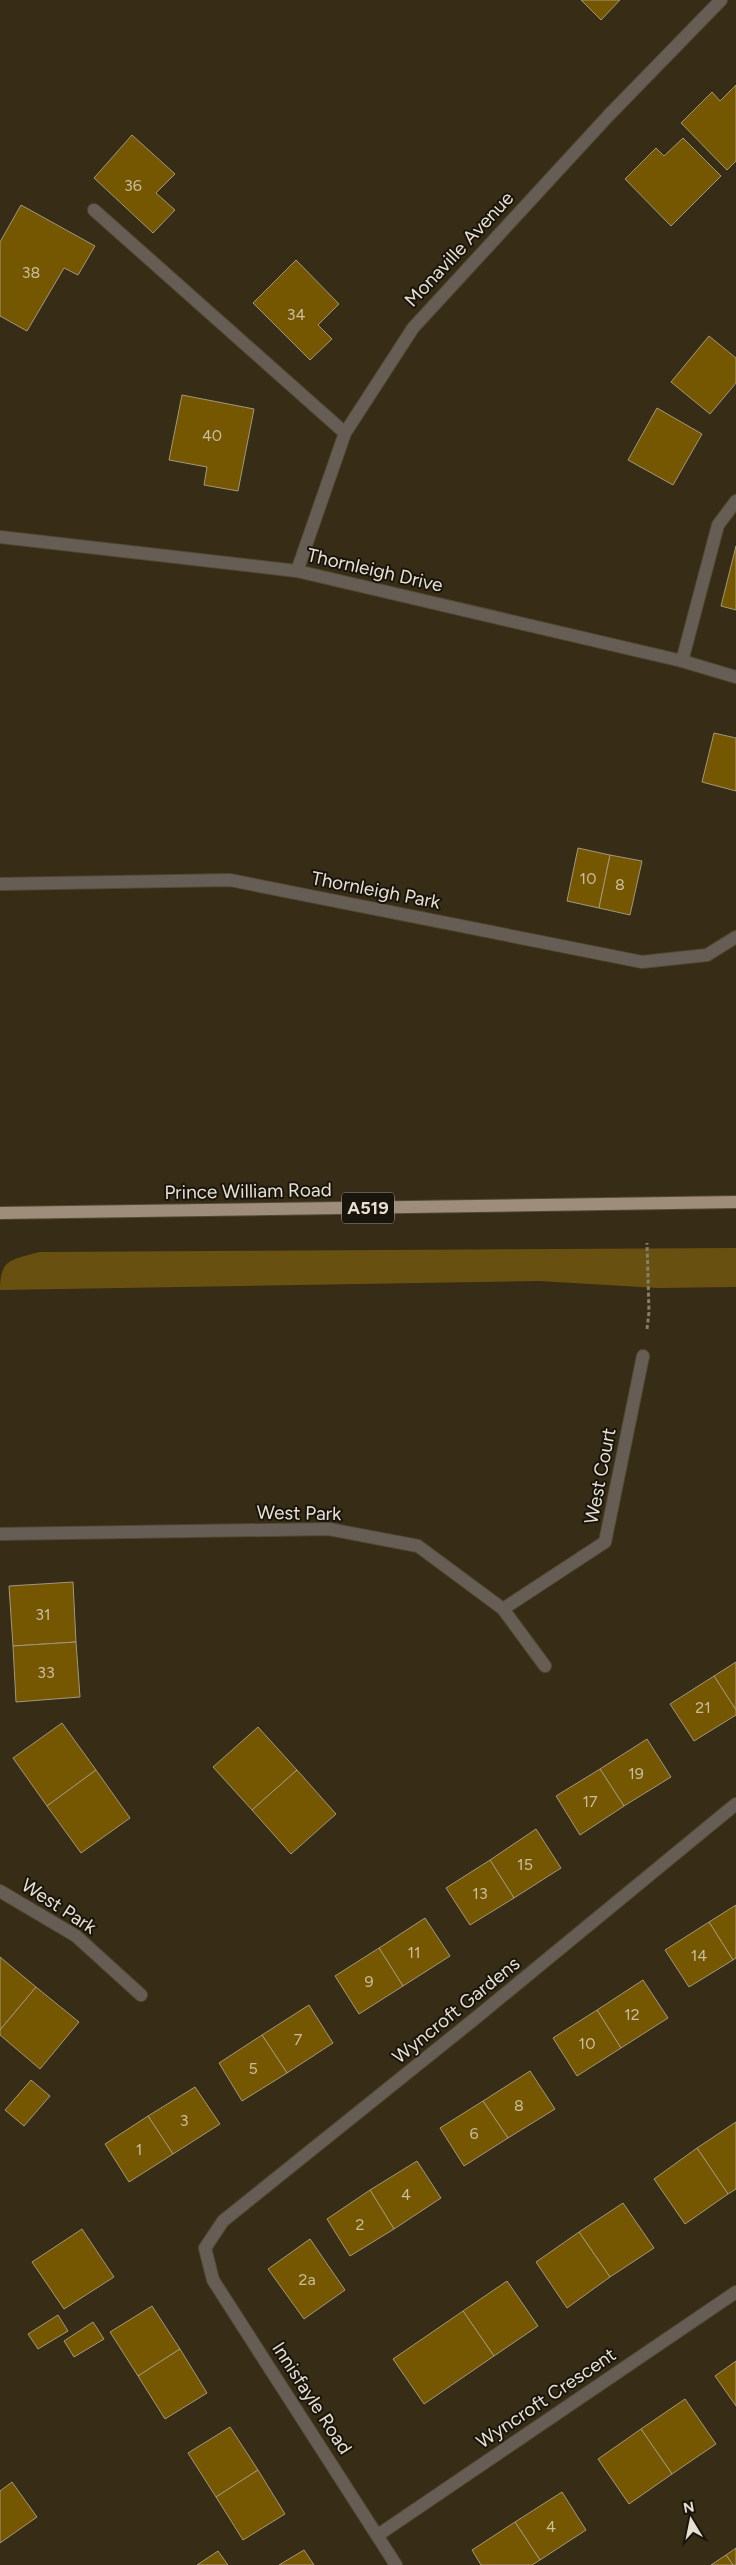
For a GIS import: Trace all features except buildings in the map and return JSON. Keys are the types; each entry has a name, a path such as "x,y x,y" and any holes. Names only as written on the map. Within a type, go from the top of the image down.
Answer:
{"main road":[{"name":"Prince William Road","path":"0,1213 736,1202"}],"street":[{"name":"Monaville Avenue","path":"297,571 345,434 413,328 609,115 721,0"},
{"path":"94,210 345,434"},
{"path":"682,661 718,525 736,501"},
{"name":"Thornleigh Drive","path":"0,537 297,571 682,661 736,676"},
{"name":"Thornleigh Park","path":"0,884 230,880 642,962 707,955 736,936"},
{"name":"West Court","path":"503,1610 605,1542 643,1356"},
{"name":"West Park","path":"0,1534 330,1529 418,1546 503,1610 545,1666"},
{"name":"Wyncroft Gardens","path":"205,2248 223,2220 472,2021 736,1804"},
{"name":"West Park","path":"0,1890 76,1936 141,1995"},
{"name":"Innisfayle Road","path":"205,2248 213,2280 396,2565"},
{"name":"Wyncroft Crescent","path":"378,2535 736,2292"}],"path":[{"path":"643,1356 649,1312 647,1243"}],"shaded area":[{"path":"736,1248 736,1287 658,1288 539,1281 0,1290 2,1272 9,1262 39,1252"}]}
